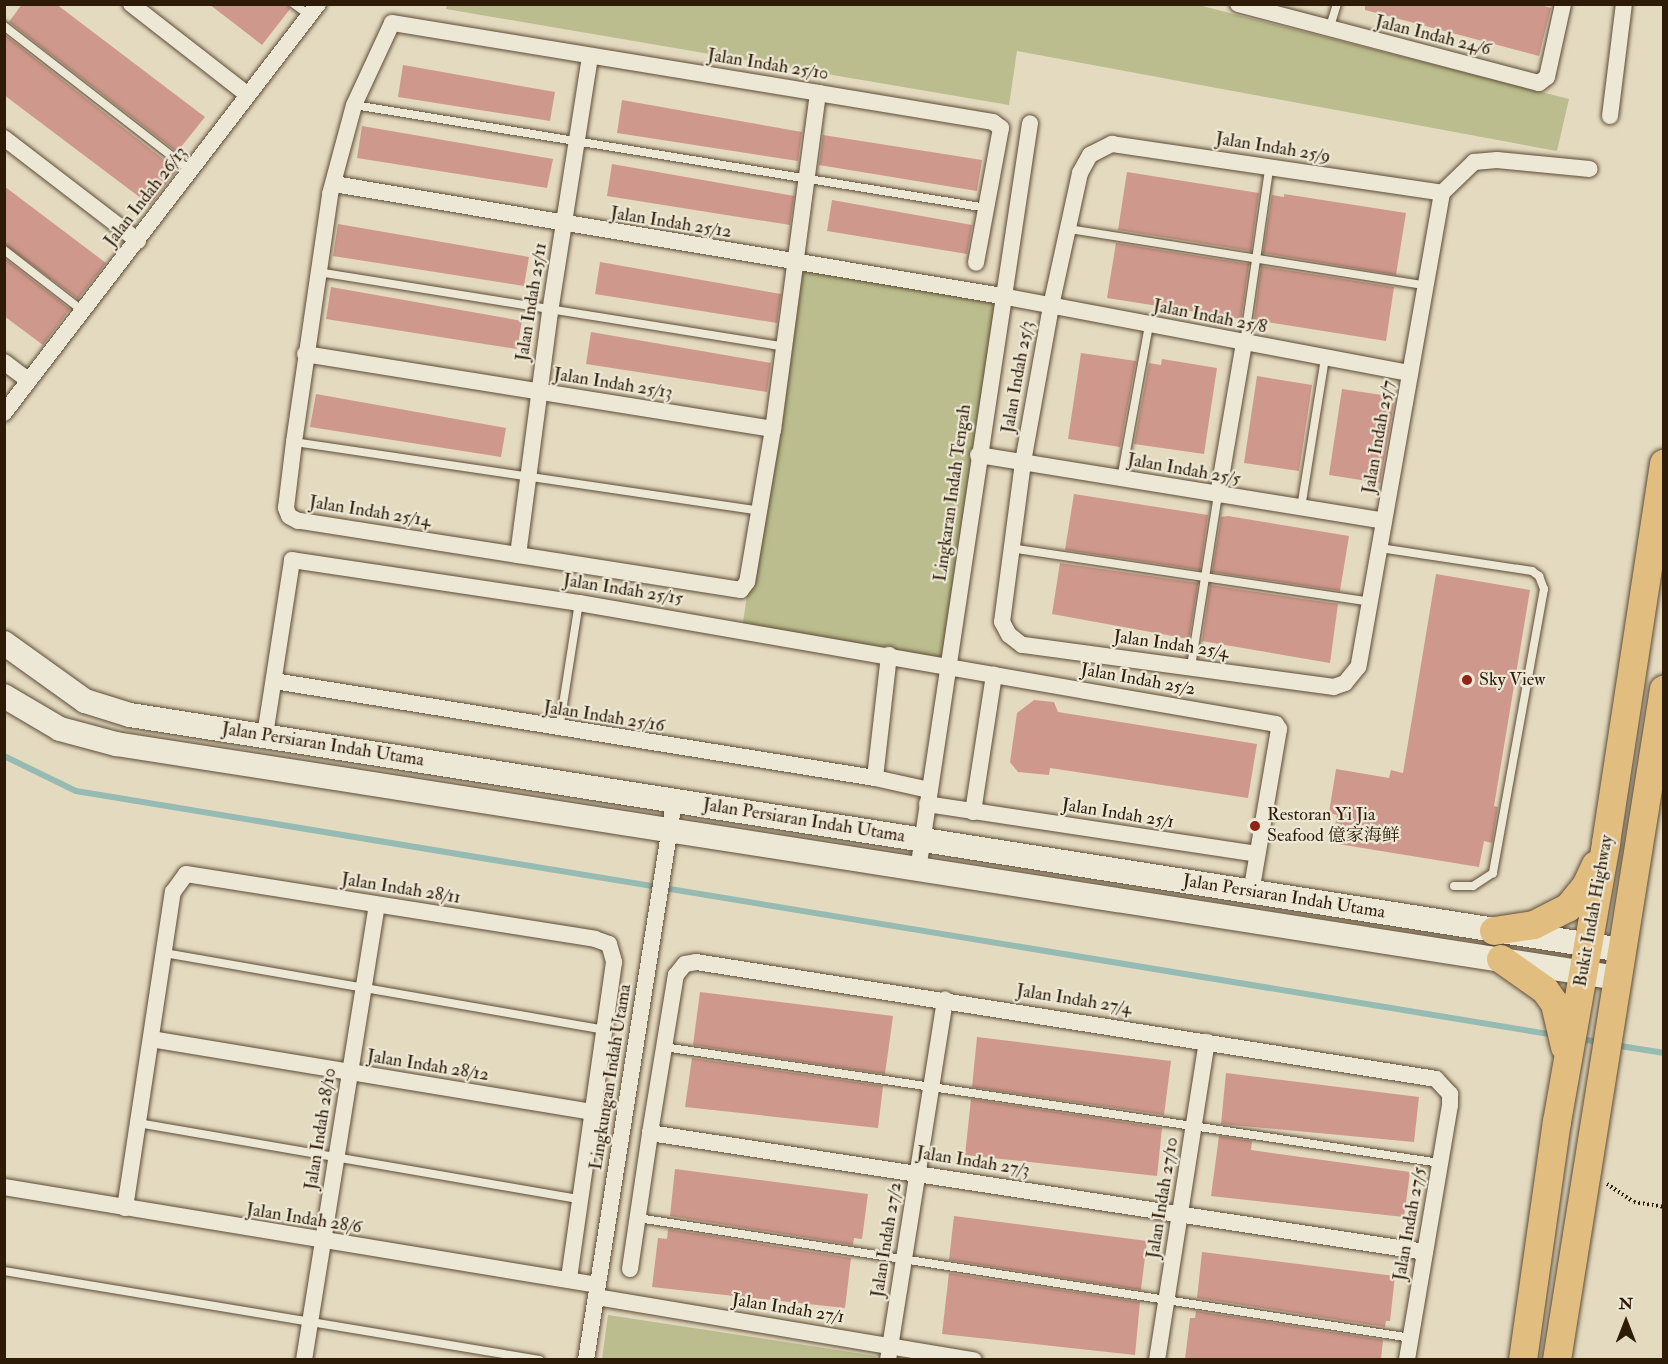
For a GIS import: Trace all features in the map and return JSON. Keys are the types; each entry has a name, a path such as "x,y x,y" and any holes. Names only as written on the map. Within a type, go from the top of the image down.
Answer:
{"highway":[{"name":"Bukit Indah Highway","path":"1566,1007 1585,960 1606,843 1663,466"},
{"name":"Bukit Indah Highway","path":"1557,1359 1583,1176 1664,689"},
{"path":"1494,931 1534,925 1568,908 1586,886 1606,843"},
{"path":"1501,960 1566,1007 1568,1062 1523,1359"}],"main road":[{"name":"Jalan Persiaran Indah Utama","path":"4,644 85,702 130,715 1494,931 1585,960"},
{"name":"Jalan Persiaran Indah Utama","path":"6,701 60,729 116,744 1501,960 1585,960 1619,964"}],"street":[{"path":"131,4 248,95"},
{"name":"Jalan Indah 24/6","path":"1238,4 1329,31 1539,82 1547,77 1563,4"},
{"path":"1610,116 1624,4"},
{"name":"Jalan Indah 26/13","path":"4,413 192,172 313,10"},
{"name":"Jalan Indah 25/10","path":"392,23 993,122 1001,128 989,208 976,262"},
{"name":"Jalan Indah 25/14","path":"392,23 354,105 334,184 305,354 286,508 298,521 741,590 747,582 759,511"},
{"name":"Jalan Indah 25/11","path":"518,555 538,392 590,56"},
{"path":"759,511 797,262 818,93"},
{"name":"Lingkaran Indah Tengah","path":"918,870 978,455 1030,123"},
{"path":"4,138 138,241"},
{"name":"Jalan Indah 25/9","path":"1099,148 1126,144 1269,169 1442,193"},
{"name":"Jalan Indah 25/3","path":"1002,622 1009,548 1051,306 1080,173 1099,148"},
{"path":"1442,193 1474,162 1497,160 1590,168"},
{"name":"Jalan Indah 25/12","path":"334,184 564,225 1002,296"},
{"name":"Jalan Indah 25/7","path":"1345,683 1358,666 1442,193"},
{"name":"Jalan Indah 25/8","path":"1002,296 1410,373"},
{"path":"1218,495 1244,343"},
{"name":"Jalan Indah 25/13","path":"305,354 773,429"},
{"path":"4,362 29,381"},
{"name":"Jalan Indah 25/5","path":"978,455 1384,522"},
{"name":"Jalan Indah 25/15","path":"274,681 292,560 579,603 947,666"},
{"name":"Jalan Indah 25/4","path":"1002,622 1009,635 1022,645 1334,687 1345,683"},
{"path":"875,778 889,655"},
{"name":"Jalan Indah 25/2","path":"947,666 1276,724 1279,729 1257,854"},
{"path":"973,812 994,675"},
{"path":"265,735 274,681"},
{"name":"Jalan Indah 25/16","path":"274,681 559,730 875,778 928,797"},
{"name":"Jalan Indah 25/1","path":"928,797 973,812 1257,854"},
{"name":"Lingkungan Indah Utama","path":"586,1359 674,802"},
{"path":"1251,892 1257,854"},
{"name":"Jalan Indah 28/11","path":"164,953 173,892 186,874 609,944 614,962 604,1030"},
{"name":"Jalan Indah 28/10","path":"304,1359 377,905"},
{"path":"125,1208 164,953"},
{"name":"Jalan Indah 27/4","path":"664,1047 676,975 685,964 696,962 945,999 1436,1080 1450,1094"},
{"name":"Jalan Indah 27/2","path":"889,1353 945,999"},
{"path":"569,1280 604,1030"},
{"name":"Jalan Indah 28/12","path":"151,1039 593,1112"},
{"name":"Jalan Indah 27/10","path":"1158,1359 1208,1042"},
{"path":"630,1269 664,1047"},
{"name":"Jalan Indah 27/5","path":"1407,1359 1450,1094"},
{"name":"Jalan Indah 27/3","path":"650,1133 1425,1252"},
{"name":"Jalan Indah 28/6","path":"4,1187 323,1243 569,1280 597,1291"},
{"name":"Jalan Indah 27/1","path":"597,1291 889,1353 974,1359"}],"lane":[{"path":"294,4 313,10"},
{"path":"1329,31 1337,4"},
{"path":"4,26 192,172"},
{"path":"354,105 989,208"},
{"path":"1244,343 1269,169"},
{"path":"1069,230 1256,262 1427,286"},
{"path":"4,250 83,311"},
{"path":"318,272 550,312 784,347"},
{"path":"1121,479 1149,325"},
{"path":"1301,509 1325,357"},
{"path":"294,442 759,511"},
{"path":"1191,667 1218,495"},
{"path":"1009,548 1370,602"},
{"path":"1380,548 1532,571 1539,576 1544,589 1493,873 1473,886 1454,886"},
{"path":"559,730 579,603"},
{"path":"164,953 604,1030"},
{"path":"664,1047 931,1085 1440,1163"},
{"path":"138,1123 580,1199"},
{"path":"638,1218 1411,1338"},
{"path":"4,1271 310,1324 540,1359"}],"path":[{"path":"1583,1176 1603,1182 1634,1202 1664,1207"}],"green space":[{"path":"447,4 1198,5 1569,99 1557,151 1017,51 1009,105 446,9"},
{"path":"797,263 1002,296 947,666 742,629"},
{"path":"608,1315 876,1356 876,1359 602,1359"}],"building":[{"path":"22,4 56,4 205,117 177,152 9,22"},
{"path":"209,4 288,4 290,9 262,45"},
{"path":"1365,4 1537,4 1551,8 1539,56 1365,10"},
{"path":"4,34 177,170 150,205 4,95"},
{"path":"403,65 555,92 550,121 398,97"},
{"path":"622,100 802,132 798,161 617,133"},
{"path":"362,126 553,159 547,188 357,158"},
{"path":"823,135 982,160 977,191 819,165"},
{"path":"612,164 794,196 790,225 607,196"},
{"path":"1127,172 1259,193 1251,251 1118,230"},
{"path":"4,186 106,263 78,299 4,244"},
{"path":"1284,194 1406,213 1396,275 1263,253 1272,195 1284,197"},
{"path":"832,200 972,225 967,254 827,231"},
{"path":"338,224 529,257 524,286 333,256"},
{"path":"1116,243 1249,264 1241,319 1107,298"},
{"path":"4,258 70,309 43,345 4,316"},
{"path":"600,262 781,294 777,323 595,294"},
{"path":"1261,266 1394,287 1386,341 1254,320"},
{"path":"331,287 522,321 517,349 326,319"},
{"path":"591,332 771,363 767,392 586,364"},
{"path":"1081,353 1136,361 1120,447 1068,439"},
{"path":"1162,359 1217,368 1204,454 1134,444 1149,363 1161,365"},
{"path":"1257,376 1312,385 1299,471 1244,463"},
{"path":"1342,389 1395,397 1380,483 1329,475"},
{"path":"316,394 506,428 501,457 310,427"},
{"path":"1074,494 1208,515 1200,570 1065,550"},
{"path":"1228,516 1349,536 1340,591 1212,572 1221,517"},
{"path":"1060,563 1198,583 1189,639 1052,614"},
{"name":"Sky View","path":"1436,574 1530,590 1494,806 1498,807 1492,843 1484,841 1479,867 1332,843 1337,815 1329,813 1336,769 1389,778 1391,770 1403,773"},
{"path":"1210,585 1338,604 1330,663 1202,641"},
{"path":"1034,700 1054,702 1058,712 1257,744 1248,798 1050,768 1049,775 1018,772 1010,762 1017,713"},
{"path":"700,992 893,1016 885,1074 693,1045"},
{"path":"977,1037 1171,1061 1164,1115 972,1087"},
{"path":"692,1058 883,1086 878,1128 685,1107"},
{"path":"1226,1073 1419,1097 1414,1142 1221,1124"},
{"path":"971,1099 1162,1128 1157,1176 965,1155"},
{"path":"1219,1136 1252,1141 1251,1150 1410,1172 1404,1217 1211,1196"},
{"path":"675,1169 868,1194 862,1239 854,1238 853,1245 670,1216"},
{"path":"954,1216 1147,1241 1141,1290 949,1260"},
{"path":"668,1229 851,1258 845,1308 652,1287 658,1238 667,1239"},
{"path":"1202,1252 1395,1276 1390,1321 1386,1321 1385,1327 1197,1298"},
{"path":"949,1273 1140,1302 1135,1355 942,1334"},
{"path":"1196,1311 1383,1340 1381,1359 1185,1359 1190,1318 1195,1318"}],"waterway":[{"path":"4,756 76,791 1554,1035"},
{"path":"1579,1039 1601,1042"},
{"path":"1614,1045 1664,1053"}],"place":[{"name":"Sky View","path":"1467,680"},
{"name":"Restoran Yi Jia Seafood 億家海鲜","path":"1255,826"}]}
